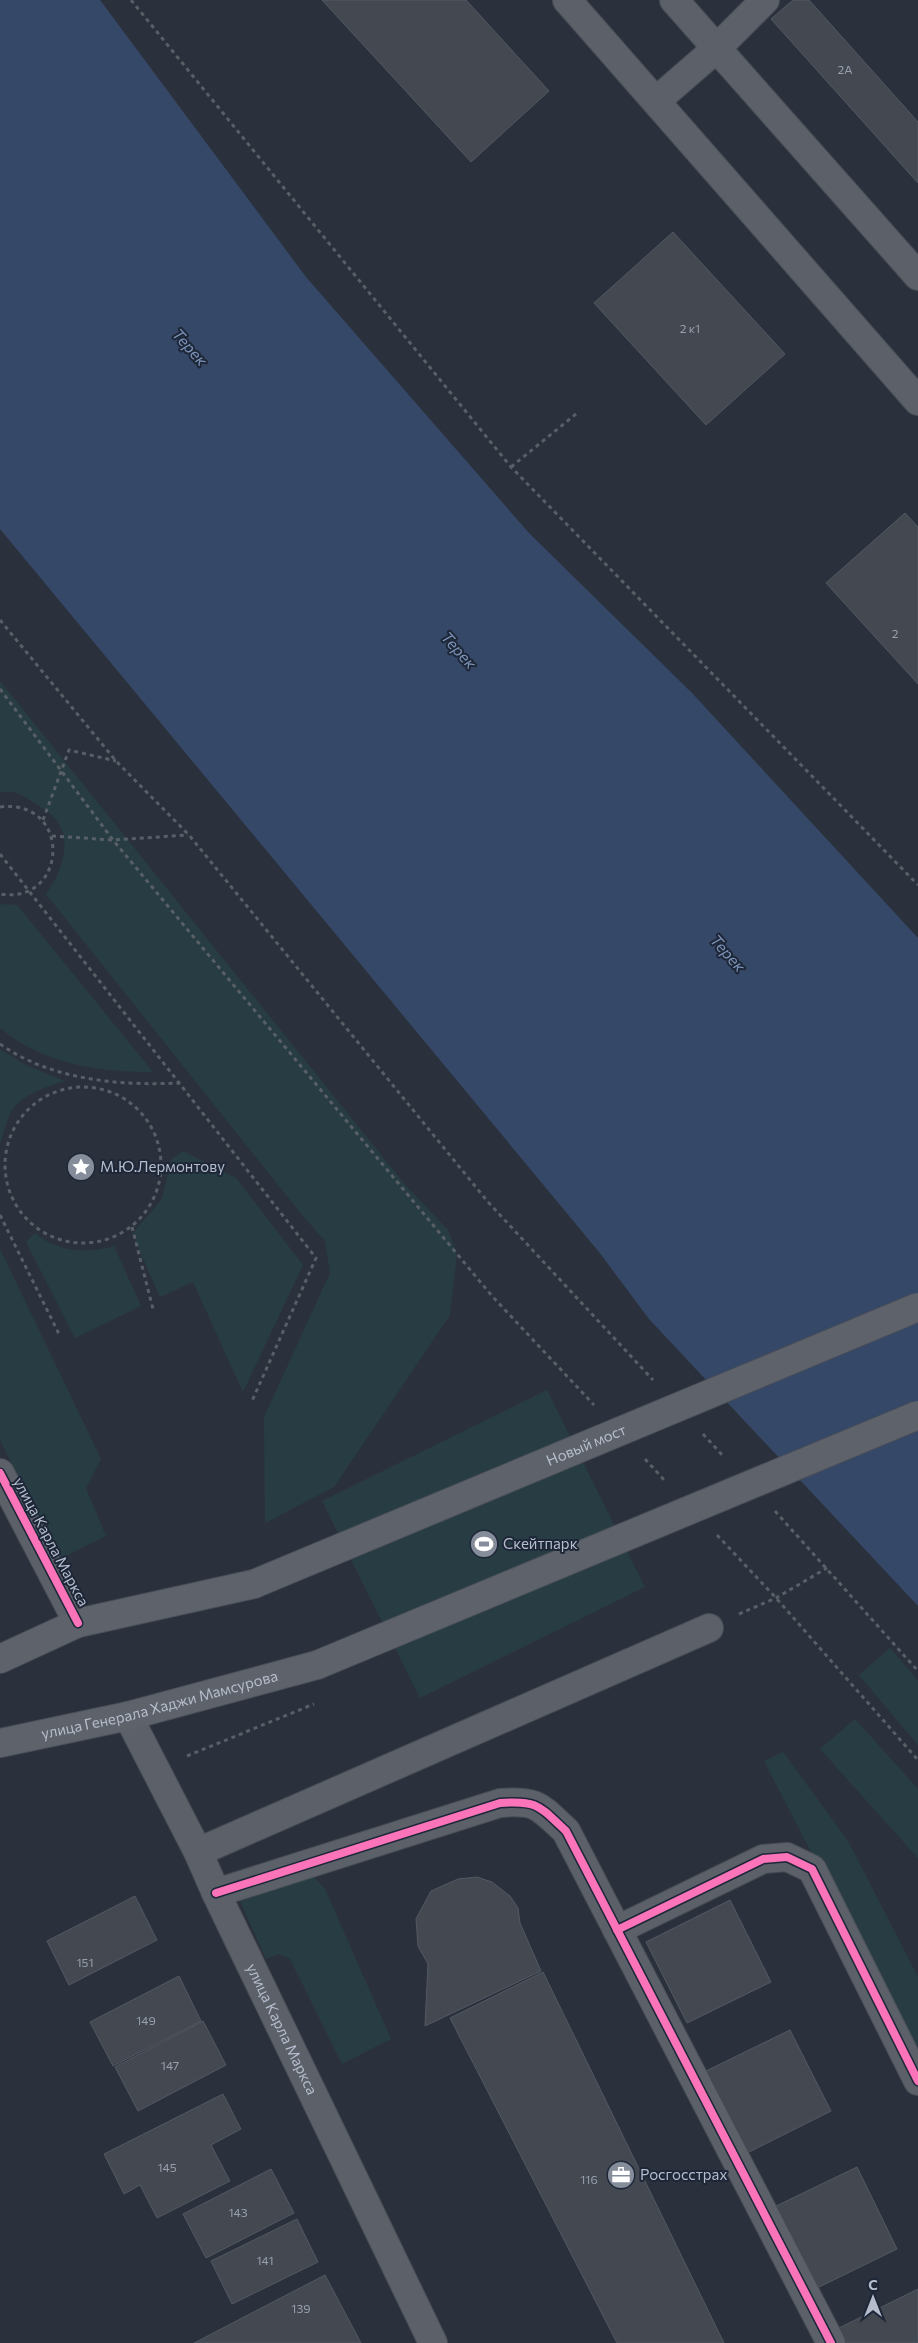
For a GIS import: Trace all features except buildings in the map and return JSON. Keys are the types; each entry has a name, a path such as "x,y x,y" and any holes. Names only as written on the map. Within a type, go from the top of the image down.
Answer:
{"main road":[{"name":"Новый мост","path":"78,1624 254,1584 918,1308"},
{"name":"улица Генерала Хаджи Мамсурова","path":"0,1743 128,1716 317,1665 918,1415"},
{"path":"0,1659 78,1624"}],"street":[{"path":"567,0 916,394"},
{"path":"674,0 918,276"},
{"path":"656,101 717,48 765,0"},
{"name":"улица Карла Маркса","path":"0,1473 78,1624"},
{"path":"198,1852 709,1628"},
{"name":"улица Карла Маркса","path":"128,1716 198,1852 433,2343"},
{"path":"216,1892 500,1804 520,1802 539,1806 566,1831 831,2343"},
{"path":"617,1930 762,1859 787,1856 812,1869 918,2080"}],"path":[{"path":"131,0 511,467 918,885"},
{"path":"511,467 576,414"},
{"path":"0,620 116,761 189,835 488,1202 656,1383"},
{"path":"0,689 113,840 492,1296 600,1411"},
{"path":"43,820 69,750 116,761"},
{"path":"0,807 16,806 31,811 43,820 52,836 54,848 53,862 48,873 29,891 15,895 0,894"},
{"path":"52,836 113,840 189,835"},
{"path":"0,854 316,1258 252,1401"},
{"path":"0,1044 15,1055 55,1071 86,1078 141,1085 180,1083"},
{"path":"86,1078 86,1087"},
{"path":"86,1087 112,1092 136,1107 153,1128 161,1154 160,1182 150,1206 132,1227 108,1240 81,1244 54,1238 31,1224 14,1202 5,1176 6,1149 16,1124 35,1104 59,1091 86,1087"},
{"path":"0,1215 59,1334"},
{"path":"132,1227 153,1309"},
{"path":"696,1427 730,1463"},
{"path":"641,1454 668,1483"},
{"path":"770,1507 918,1671"},
{"path":"715,1533 776,1598 918,1760"},
{"path":"709,1628 776,1598 827,1568"},
{"path":"155,1769 317,1703"}],"green space":[{"path":"0,681 406,1186 448,1230 457,1254 450,1315 334,1487 265,1523 264,1417 330,1273 325,1241 302,1215 46,894 60,867 63,857 64,837 61,827 55,818 44,809 17,793 0,793"},
{"path":"0,904 17,905 153,1072 132,1072 72,1064 35,1050 0,1028"},
{"path":"0,1049 26,1065 65,1081 36,1091 17,1104 8,1118 0,1144"},
{"path":"183,1151 236,1178 303,1265 243,1392 193,1282 160,1297 132,1234 162,1199 171,1160"},
{"path":"35,1233 53,1244 73,1250 104,1249 114,1246 141,1306 75,1338 26,1242"},
{"path":"0,1249 101,1459 86,1488 106,1536 59,1559 0,1440"},
{"name":"Скейтпарк","path":"547,1390 645,1587 420,1698 322,1501"},
{"path":"890,1648 918,1681 918,1745 859,1675"},
{"path":"855,1719 918,1789 918,1858 820,1749"},
{"path":"783,1752 848,1841 918,1977 918,2058 764,1761"},
{"path":"303,1874 313,1876 325,1889 391,2039 342,2064 290,1959 278,1954 266,1959 240,1901"}],"water":[{"name":"Терек","path":"0,0 100,0 306,277 529,533 692,693 918,938 918,1606 649,1319 599,1252 0,529"}],"cycle path":[{"path":"0,1473 78,1623"},
{"path":"216,1893 500,1803 530,1804 543,1810 566,1831 831,2343"},
{"path":"617,1930 763,1859 787,1857 812,1869 918,2081"}],"place":[{"name":"М.Ю.Лермонтову","path":"81,1167"},
{"name":"Скейтпарк","path":"484,1544"},
{"name":"Росгосстрах","path":"621,2175"}]}
